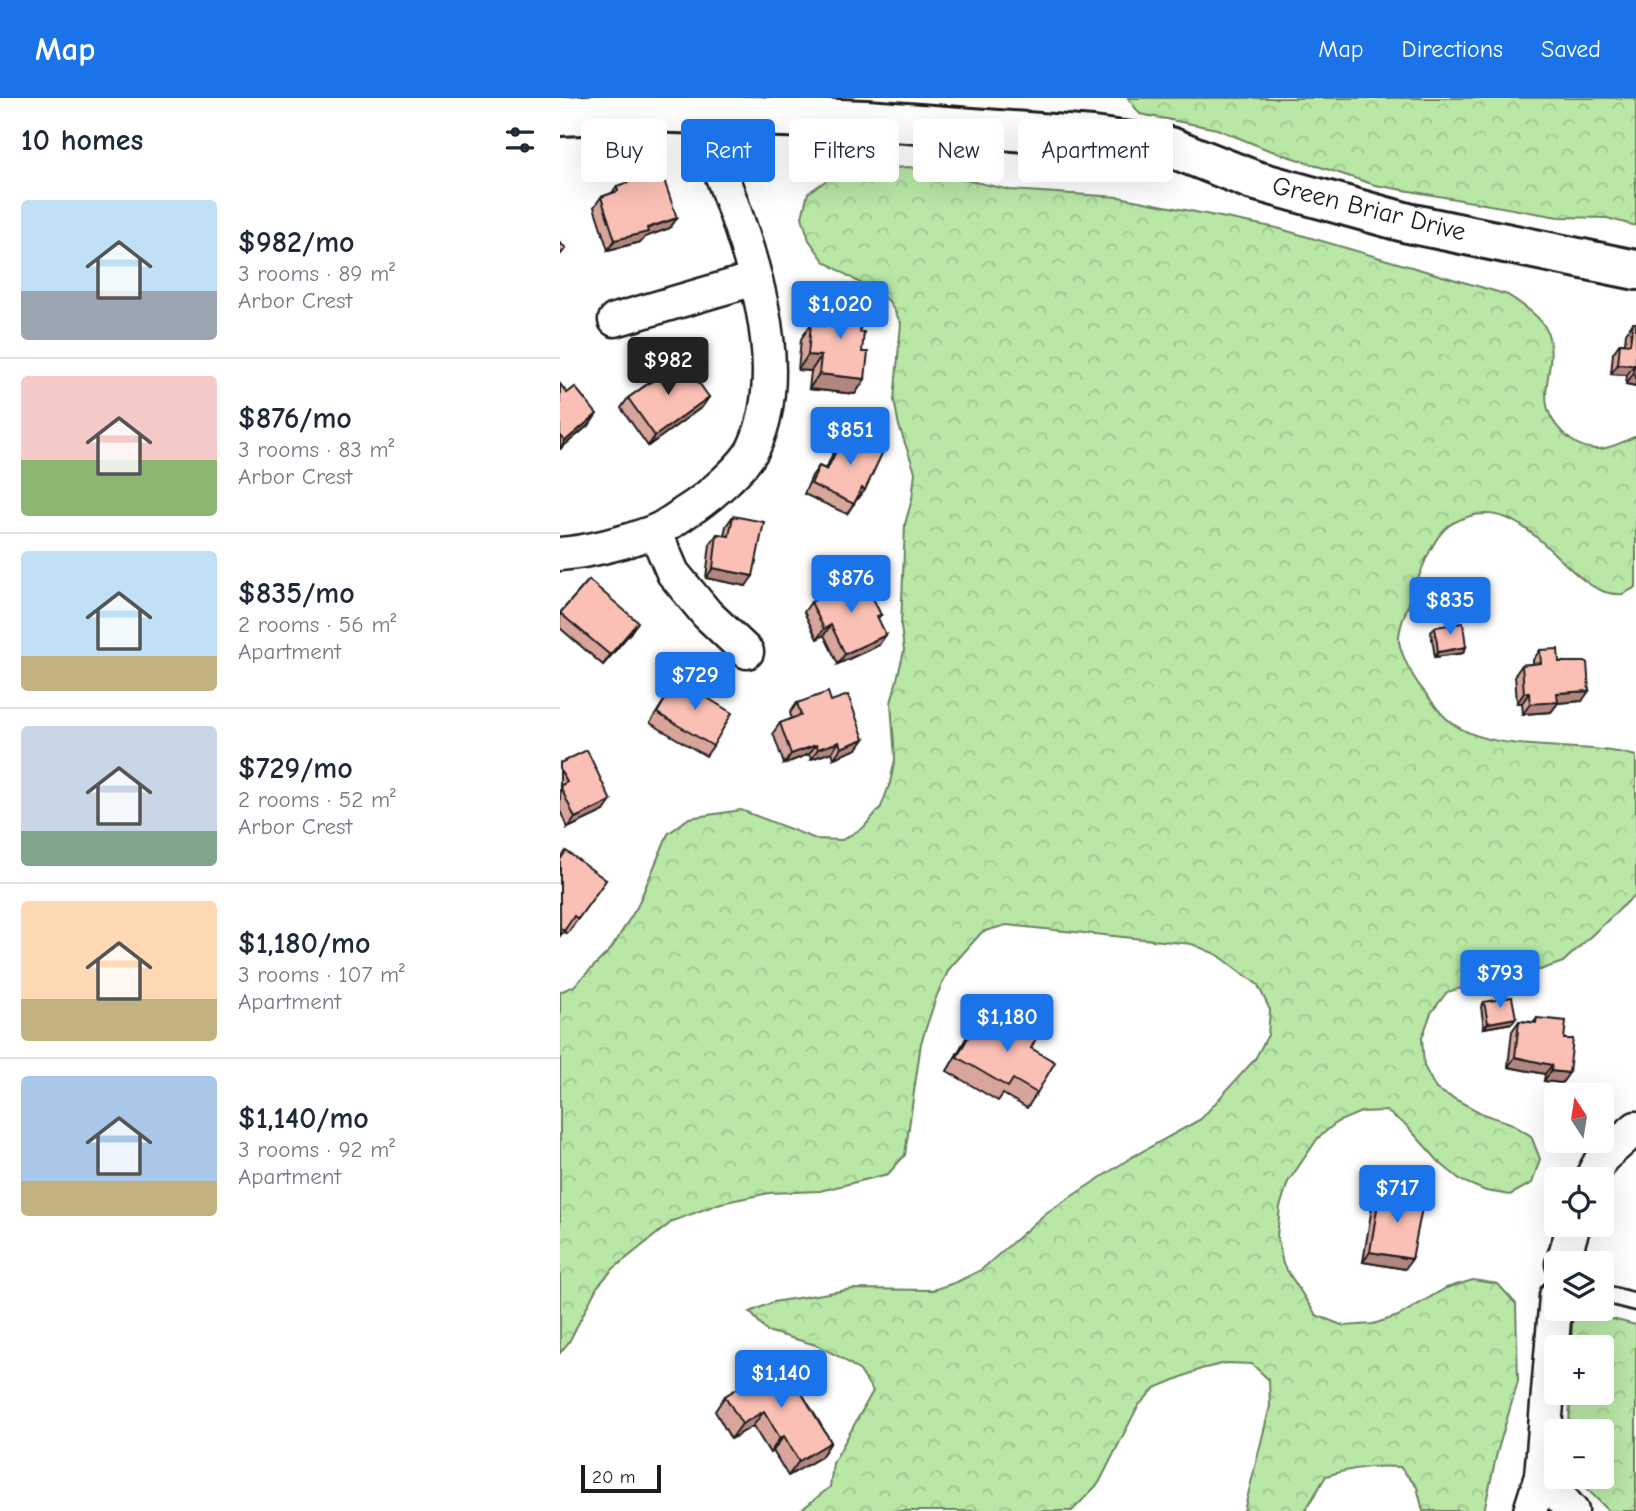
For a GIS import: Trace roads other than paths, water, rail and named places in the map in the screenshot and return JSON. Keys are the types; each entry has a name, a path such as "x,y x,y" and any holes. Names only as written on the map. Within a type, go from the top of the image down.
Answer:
{"street":[{"name":"Green Briar Drive","path":"560,116 647,105 699,114 880,121 1093,138 1170,148 1253,180 1408,223 1636,270"},
{"path":"560,554 574,553 655,531 710,497 753,449 769,396 767,335 749,250 699,114"},
{"path":"615,320 755,279"},
{"path":"655,531 673,573 707,614 747,652"},
{"path":"1597,1167 1602,1158 1636,1128"},
{"path":"1530,1511 1541,1476 1554,1321"},
{"path":"1541,1476 1572,1511"}],"lane":[{"path":"1614,1296 1636,1302"}]}
